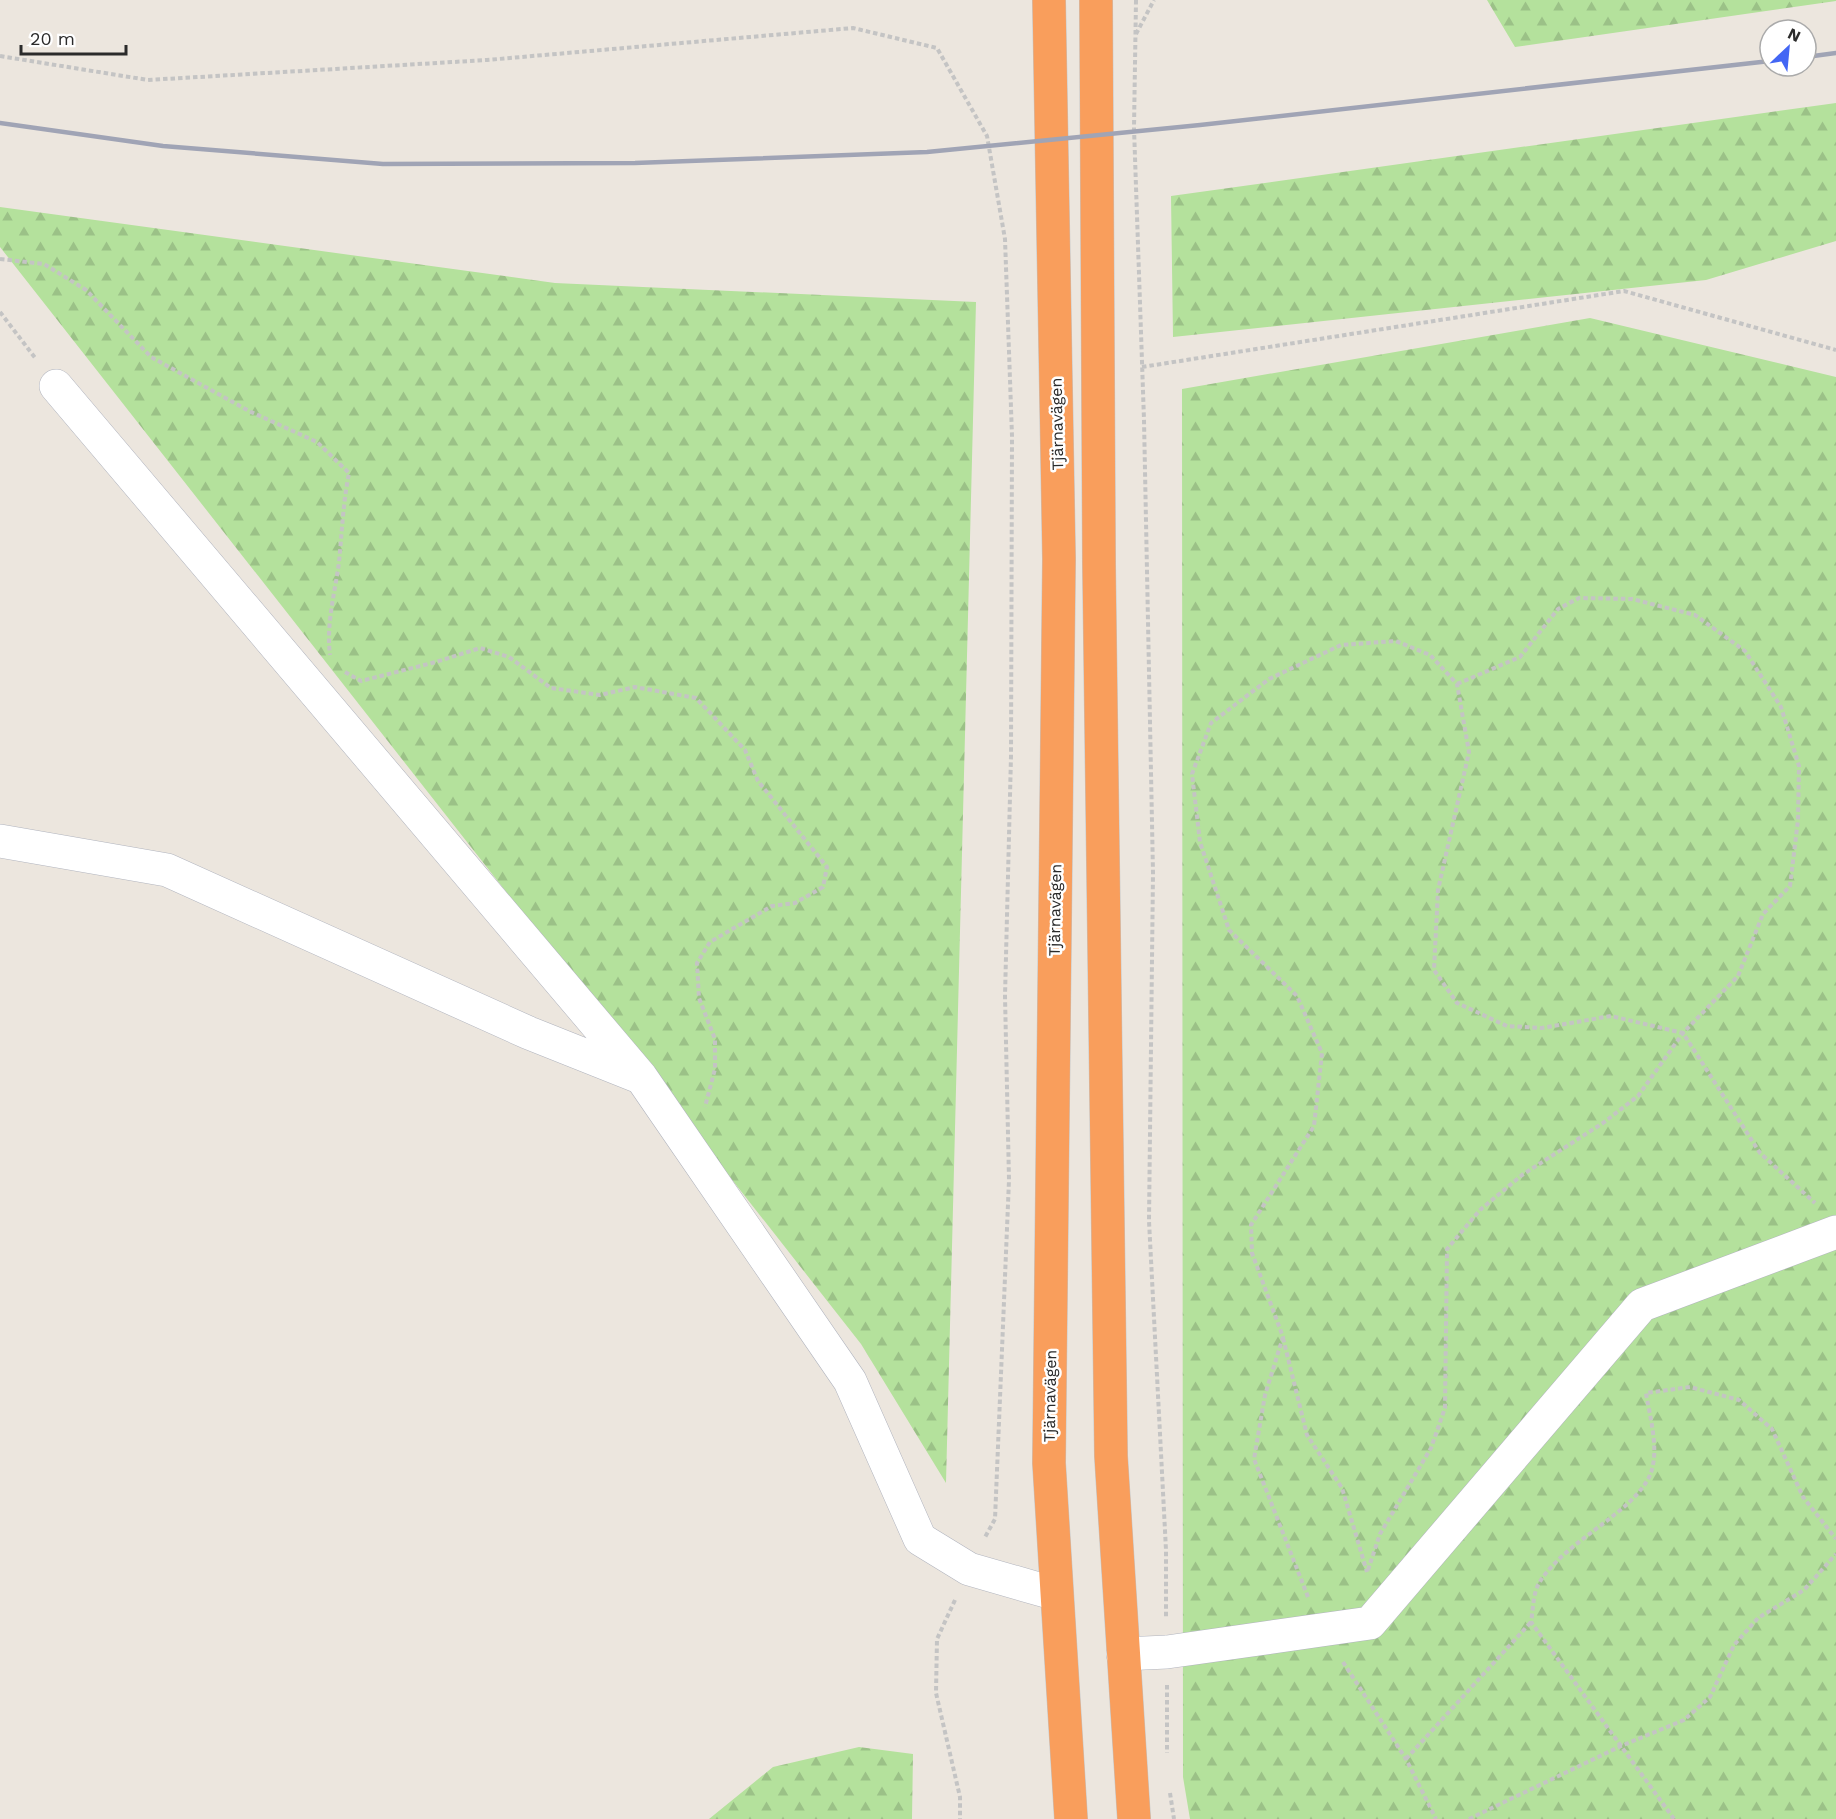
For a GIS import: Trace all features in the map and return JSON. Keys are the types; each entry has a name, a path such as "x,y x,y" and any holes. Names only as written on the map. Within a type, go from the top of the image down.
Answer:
{"highway":[{"name":"Tjärnavägen","path":"1048,0 1059,559 1049,1463 1071,1819"},
{"path":"1096,0 1099,564 1111,1455 1134,1819"}],"street":[{"path":"57,386 641,1077 850,1381 920,1539 969,1569 1056,1594"},
{"path":"0,841 167,870 529,1033 641,1077"},
{"path":"1123,1654 1167,1652 1370,1623 1381,1614 1641,1305 1828,1219"}],"path":[{"path":"1136,0 1134,128 1142,367 1153,873 1149,1221 1166,1550 1167,1757"},
{"path":"1136,34 1154,0"},
{"path":"0,56 148,80 487,60 854,28 937,48 987,136 1005,239 1012,436 1011,756 1005,996 1008,1180 995,1519 937,1639 936,1693 960,1797 960,1819"},
{"path":"0,259 44,264 87,290 151,357 249,411 317,441 349,473 342,504 339,562 327,637 331,663"},
{"path":"1142,367 1624,291 1836,350"},
{"path":"0,312 57,386"},
{"path":"1367,1572 1380,1534 1431,1448 1445,1408 1447,1249 1480,1210 1522,1175 1603,1124 1638,1096 1683,1033 1738,976 1763,914 1790,886 1798,820 1799,766 1781,707 1745,651 1695,615 1632,599 1579,598 1558,609 1520,657 1457,684"},
{"path":"1381,1614 1342,1488 1307,1435 1283,1337 1252,1253 1251,1226 1314,1126 1322,1053 1297,996 1229,930 1200,842 1192,774 1211,723 1269,679 1341,645 1396,640 1430,655 1457,684 1469,752 1438,890 1434,970 1457,1003 1507,1026 1542,1028 1611,1017 1683,1033 1760,1153 1828,1219"},
{"path":"341,669 361,681 436,663 480,648 509,657 551,688 600,695 635,687 696,698 745,750 758,781 827,867 823,887 795,903 772,906 710,942 697,963 699,998 715,1039 715,1069 702,1118 700,1161"},
{"path":"1283,1337 1266,1395 1254,1459 1321,1629 1406,1759 1436,1819"},
{"path":"1406,1759 1531,1622 1538,1586 1575,1543 1628,1503 1650,1475 1654,1444 1646,1393 1690,1387 1739,1400 1772,1430 1803,1497 1836,1539"},
{"path":"1469,1819 1621,1746 1684,1720 1710,1697 1734,1645 1758,1618 1804,1590 1836,1554"},
{"path":"1531,1622 1674,1819"},
{"path":"1169,1790 1174,1819"}],"green space":[{"path":"1487,0 1836,0 1836,1 1515,47"},
{"path":"1836,103 1836,241 1706,280 1173,337 1171,196"},
{"path":"0,207 555,283 976,302 946,1483 861,1344 0,247"},
{"path":"1590,318 1836,377 1836,1819 1190,1819 1183,1777 1182,389"},
{"path":"859,1747 913,1754 912,1819 709,1819 773,1767"}],"railway":[{"path":"1818,55 1836,53"},
{"path":"0,123 163,146 383,164 635,163 927,152 1200,125 1758,62"}]}
